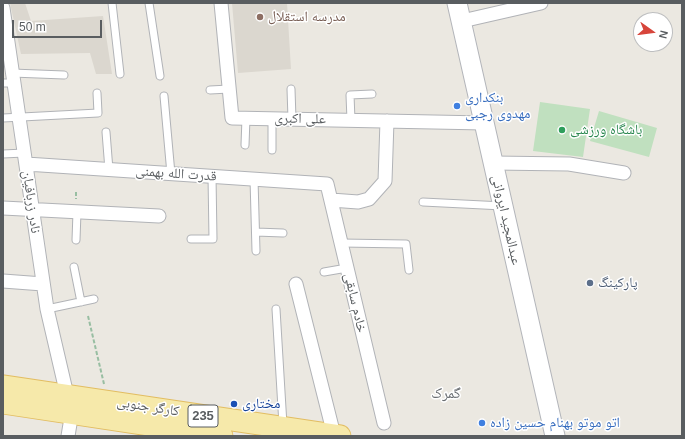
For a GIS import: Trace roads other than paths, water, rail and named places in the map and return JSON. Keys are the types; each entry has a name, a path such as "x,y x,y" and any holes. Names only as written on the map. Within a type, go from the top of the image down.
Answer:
{"main road":[{"name":"عبدالمجید ایروانی","path":"457,3 555,436"},
{"name":"کارگر جنوبی","path":"3,386 182,433 222,436"},
{"name":"کارگر جنوبی","path":"3,403 69,404 107,401 337,436"}],"street":[{"name":"علی اکبری","path":"221,3 232,118 484,123"},
{"path":"462,21 541,3"},
{"name":"نادر زربافیان","path":"3,8 6,56 19,117 47,309 69,404"},
{"path":"331,200 358,202 369,199 385,180 387,121"},
{"name":"قدرت الله بهمنی","path":"25,159 109,170 327,184"},
{"path":"493,163 569,164 624,173"},
{"name":"خادم سابقی","path":"327,184 384,423"},
{"path":"3,208 159,216"},
{"path":"3,281 43,284"},
{"path":"296,284 337,436"},
{"path":"68,436 69,404"}],"lane":[{"path":"112,3 120,74"},
{"path":"149,3 160,76"},
{"path":"10,80 64,75"},
{"path":"210,90 229,89"},
{"path":"291,89 292,119"},
{"path":"3,118 98,113 98,93"},
{"path":"351,120 350,95 372,94"},
{"path":"164,96 171,174"},
{"path":"245,145 246,118"},
{"path":"272,119 272,150"},
{"path":"106,132 109,170"},
{"path":"3,154 25,159"},
{"path":"191,239 213,239 212,176"},
{"path":"254,179 256,251"},
{"path":"423,202 503,206"},
{"path":"76,240 77,212"},
{"path":"256,232 283,234"},
{"path":"341,243 406,244 409,270"},
{"path":"74,267 81,302"},
{"path":"324,272 347,268"},
{"path":"47,309 94,299"},
{"path":"276,309 283,428"}],"place":[{"name":"مدرسه استقلال","path":"260,17"},
{"name":"بنکداری مهدوی رجبی","path":"457,106"},
{"name":"باشگاه ورزشی","path":"562,130"},
{"name":"پارکینگ","path":"590,283"},
{"name":"مختاری","path":"234,404"},
{"name":"اتو موتو بهنام حسین زاده","path":"482,423"}],"district":[{"name":"گمرک","path":"446,394"}]}
